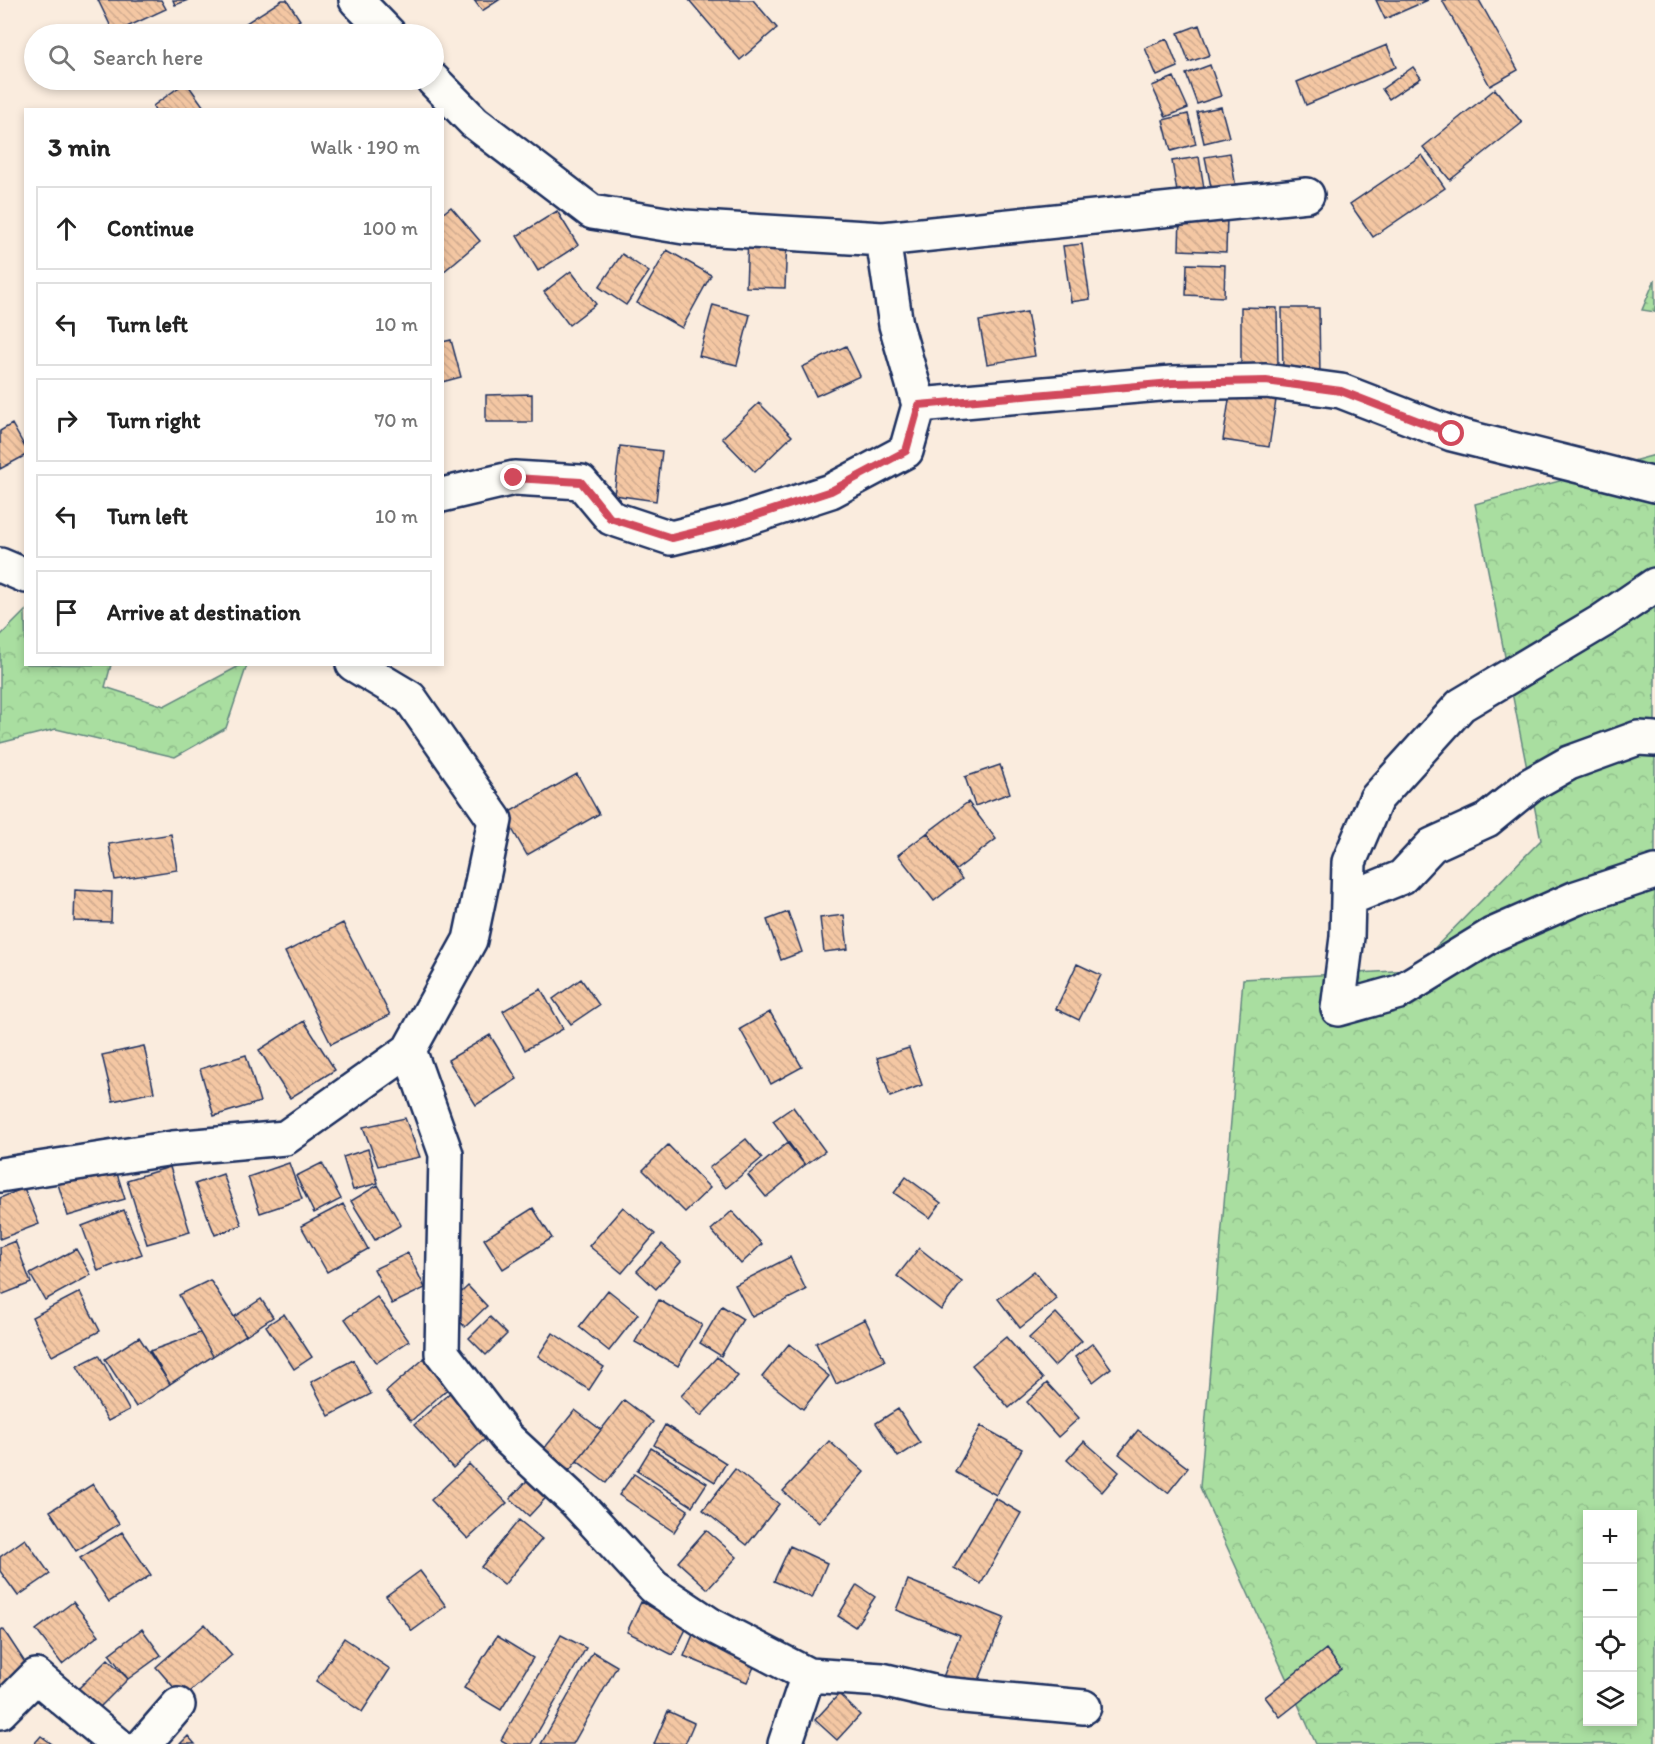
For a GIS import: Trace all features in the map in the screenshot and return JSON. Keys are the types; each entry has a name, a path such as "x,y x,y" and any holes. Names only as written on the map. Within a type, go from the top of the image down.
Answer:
{"street":[{"path":"356,0 379,24"},
{"path":"443,90 474,122 592,212 684,227 883,239 1306,195"},
{"path":"444,495 514,478 581,482 610,518 672,538 736,522 831,491 906,451 919,405 896,325 883,239"},
{"path":"919,405 1172,383 1266,381 1341,391 1452,434 1655,485"},
{"path":"0,565 24,575"},
{"path":"1655,585 1602,621 1461,705 1376,799 1349,862 1347,937 1338,1010 1399,992 1492,935 1576,898 1655,872"},
{"path":"0,1175 173,1148 285,1138 409,1050 470,940 495,820 410,698 356,666"},
{"path":"1348,899 1402,877 1432,845 1488,820 1530,785 1569,763 1638,738 1655,739"},
{"path":"409,1050 446,1154 442,1353 506,1437 574,1500 654,1587 711,1625 808,1675 882,1680 942,1694 1084,1707"},
{"path":"785,1744 808,1675"},
{"path":"0,1712 36,1676 117,1744"},
{"path":"144,1744 178,1705"}],"green space":[{"path":"1655,279 1655,312 1642,310"},
{"path":"1655,455 1655,1744 1316,1744 1200,1487 1243,979 1413,970 1541,840 1475,504"},
{"path":"24,612 24,666 111,666 105,687 164,706 239,666 247,666 226,728 175,757 56,729 0,743 0,636"}],"building":[{"path":"98,0 161,0 166,9 134,24 110,24"},
{"path":"173,0 188,0 175,5"},
{"path":"282,0 287,0 300,20 294,24 245,24"},
{"path":"474,0 499,0 482,11"},
{"path":"689,0 753,0 777,28 740,60"},
{"path":"1376,0 1428,0 1385,19"},
{"path":"1442,0 1479,0 1518,70 1490,86"},
{"path":"1199,25 1210,55 1189,62 1178,33"},
{"path":"1167,39 1178,67 1157,76 1145,48"},
{"path":"1387,45 1396,67 1306,105 1297,82"},
{"path":"1210,65 1221,96 1197,104 1186,74"},
{"path":"1413,67 1421,78 1389,99 1382,89"},
{"path":"1174,77 1188,108 1166,117 1152,86"},
{"path":"1495,89 1522,123 1450,180 1423,147"},
{"path":"175,90 192,90 205,108 154,108 153,106"},
{"path":"1221,107 1229,137 1204,143 1197,112"},
{"path":"1188,114 1196,144 1171,151 1163,120"},
{"path":"1230,153 1236,187 1212,192 1205,157"},
{"path":"1422,155 1445,188 1373,237 1350,204"},
{"path":"1199,157 1204,188 1177,192 1172,161"},
{"path":"451,207 480,241 444,271 444,212"},
{"path":"557,211 578,245 538,271 517,236"},
{"path":"1180,215 1227,217 1226,252 1179,250"},
{"path":"748,238 787,239 785,288 746,287"},
{"path":"1082,244 1090,299 1071,302 1063,246"},
{"path":"667,250 711,275 682,328 637,303"},
{"path":"622,254 649,272 626,305 599,287"},
{"path":"1187,264 1225,265 1224,297 1186,295"},
{"path":"571,271 596,304 569,325 544,292"},
{"path":"713,305 750,315 737,365 699,356"},
{"path":"1241,307 1277,308 1278,367 1241,367"},
{"path":"1282,308 1319,308 1320,377 1283,378"},
{"path":"1027,312 1035,356 987,364 979,321"},
{"path":"451,340 461,377 444,381 444,342"},
{"path":"846,346 860,376 816,396 802,367"},
{"path":"1230,393 1276,400 1269,447 1223,440"},
{"path":"532,394 532,422 486,422 486,395"},
{"path":"759,403 792,436 755,472 722,438"},
{"path":"12,424 24,445 24,456 0,469 0,431"},
{"path":"620,446 662,451 656,501 614,495"},
{"path":"1000,765 1010,793 975,806 965,777"},
{"path":"577,774 599,814 527,855 504,815"},
{"path":"968,802 996,839 956,870 927,833"},
{"path":"927,833 962,879 934,901 898,855"},
{"path":"171,834 177,870 115,880 109,844"},
{"path":"75,890 112,892 111,922 74,921"},
{"path":"788,912 802,952 781,960 767,920"},
{"path":"844,915 848,949 824,952 820,918"},
{"path":"343,923 390,1015 331,1044 285,952"},
{"path":"1077,964 1101,975 1079,1020 1056,1009"},
{"path":"581,979 599,1005 571,1024 553,999"},
{"path":"541,989 563,1029 525,1050 503,1011"},
{"path":"770,1012 802,1067 771,1084 740,1029"},
{"path":"304,1021 335,1070 290,1098 259,1050"},
{"path":"490,1035 517,1079 476,1105 448,1060"},
{"path":"144,1046 154,1092 113,1101 102,1055"},
{"path":"909,1048 922,1085 890,1097 877,1058"},
{"path":"246,1055 260,1102 214,1116 200,1069"},
{"path":"793,1107 825,1151 805,1165 773,1121"},
{"path":"405,1118 420,1157 378,1166 363,1127"},
{"path":"746,1139 762,1158 726,1188 709,1168"},
{"path":"787,1143 805,1165 766,1197 748,1175"},
{"path":"668,1145 710,1188 685,1212 643,1170"},
{"path":"368,1149 378,1183 353,1190 343,1157"},
{"path":"289,1163 302,1199 260,1213 248,1177"},
{"path":"322,1163 341,1199 314,1213 296,1176"},
{"path":"115,1167 125,1199 68,1216 58,1184"},
{"path":"170,1167 190,1232 147,1244 127,1180"},
{"path":"223,1174 242,1225 215,1235 195,1184"},
{"path":"906,1177 941,1203 930,1218 894,1193"},
{"path":"378,1185 401,1225 375,1240 351,1201"},
{"path":"24,1188 39,1224 0,1239 0,1198"},
{"path":"343,1204 368,1249 327,1272 301,1226"},
{"path":"623,1207 655,1234 622,1273 589,1246"},
{"path":"533,1208 552,1238 503,1269 484,1239"},
{"path":"124,1210 142,1254 98,1271 82,1226"},
{"path":"732,1211 762,1244 741,1264 711,1230"},
{"path":"15,1241 31,1283 1,1295 0,1247"},
{"path":"662,1244 681,1261 656,1289 637,1271"},
{"path":"919,1248 962,1282 941,1310 897,1276"},
{"path":"76,1249 91,1275 45,1300 30,1274"},
{"path":"408,1253 425,1288 392,1304 374,1269"},
{"path":"790,1257 806,1290 752,1317 735,1285"},
{"path":"1034,1271 1057,1299 1020,1328 998,1299"},
{"path":"210,1280 246,1335 213,1356 179,1295"},
{"path":"468,1286 487,1306 465,1327 446,1307"},
{"path":"608,1290 638,1314 609,1351 579,1327"},
{"path":"80,1292 100,1331 52,1356 32,1317"},
{"path":"377,1297 409,1341 376,1363 345,1319"},
{"path":"261,1299 273,1317 246,1335 234,1317"},
{"path":"659,1300 702,1325 678,1366 635,1342"},
{"path":"722,1306 743,1319 721,1356 700,1343"},
{"path":"1056,1313 1082,1341 1054,1366 1029,1338"},
{"path":"284,1314 312,1357 294,1369 266,1326"},
{"path":"490,1317 507,1334 486,1355 469,1338"},
{"path":"865,1319 885,1361 836,1384 816,1343"},
{"path":"200,1333 213,1356 170,1384 150,1351"},
{"path":"553,1333 604,1367 589,1390 538,1356"},
{"path":"139,1337 170,1384 136,1407 105,1359"},
{"path":"1006,1337 1043,1379 1009,1408 972,1365"},
{"path":"1093,1343 1111,1368 1093,1382 1075,1357"},
{"path":"789,1344 829,1376 803,1409 762,1377"},
{"path":"99,1355 129,1410 108,1421 77,1366"},
{"path":"427,1356 452,1385 411,1421 386,1392"},
{"path":"717,1357 738,1376 701,1416 681,1396"},
{"path":"353,1360 371,1394 329,1416 311,1382"},
{"path":"1047,1383 1079,1418 1058,1437 1027,1402"},
{"path":"454,1389 493,1432 453,1468 414,1425"},
{"path":"624,1400 653,1422 606,1483 577,1461"},
{"path":"898,1409 920,1443 898,1457 876,1423"},
{"path":"575,1410 601,1430 570,1470 543,1450"},
{"path":"665,1425 726,1463 715,1482 654,1445"},
{"path":"981,1426 1022,1449 996,1495 955,1472"},
{"path":"1138,1430 1188,1468 1168,1493 1119,1454"},
{"path":"829,1441 864,1472 819,1523 783,1491"},
{"path":"1084,1441 1119,1472 1102,1492 1067,1460"},
{"path":"651,1448 707,1483 692,1506 637,1471"},
{"path":"469,1464 507,1503 468,1539 431,1500"},
{"path":"735,1469 779,1504 747,1545 703,1510"},
{"path":"536,1471 555,1488 529,1516 510,1499"},
{"path":"634,1474 688,1510 674,1532 619,1495"},
{"path":"93,1484 119,1524 76,1551 50,1511"},
{"path":"995,1498 1021,1513 981,1584 954,1568"},
{"path":"519,1520 542,1539 504,1585 481,1567"},
{"path":"706,1530 737,1557 708,1589 678,1562"},
{"path":"122,1532 151,1575 109,1602 80,1558"},
{"path":"25,1539 50,1574 18,1596 0,1571 0,1557"},
{"path":"790,1546 827,1563 812,1598 774,1581"},
{"path":"420,1571 446,1606 412,1631 386,1596"},
{"path":"908,1580 1004,1618 975,1690 943,1677 960,1635 896,1610"},
{"path":"857,1585 875,1597 855,1627 838,1616"},
{"path":"73,1602 99,1635 62,1664 36,1630"},
{"path":"641,1602 688,1625 673,1655 627,1632"},
{"path":"205,1624 232,1655 183,1698 156,1667"},
{"path":"3,1629 32,1673 0,1694 0,1630"},
{"path":"142,1629 161,1655 128,1679 109,1654"},
{"path":"695,1630 759,1656 747,1682 684,1656"},
{"path":"561,1635 586,1648 531,1744 508,1744 501,1740"},
{"path":"497,1636 533,1658 501,1710 464,1688"},
{"path":"344,1638 390,1669 362,1712 316,1681"},
{"path":"1326,1649 1341,1669 1280,1717 1265,1697"},
{"path":"593,1652 617,1666 573,1744 541,1744"},
{"path":"108,1659 128,1679 97,1710 77,1690"},
{"path":"839,1694 860,1715 837,1740 815,1720"},
{"path":"668,1711 694,1723 685,1744 654,1744"},
{"path":"41,1736 52,1744 34,1744"},
{"path":"188,1736 195,1744 180,1744"}],"route":[{"path":"514,478 581,482 610,518 672,538 736,522 831,491 906,451 919,405 1172,383 1266,381 1341,391 1452,434"}]}
